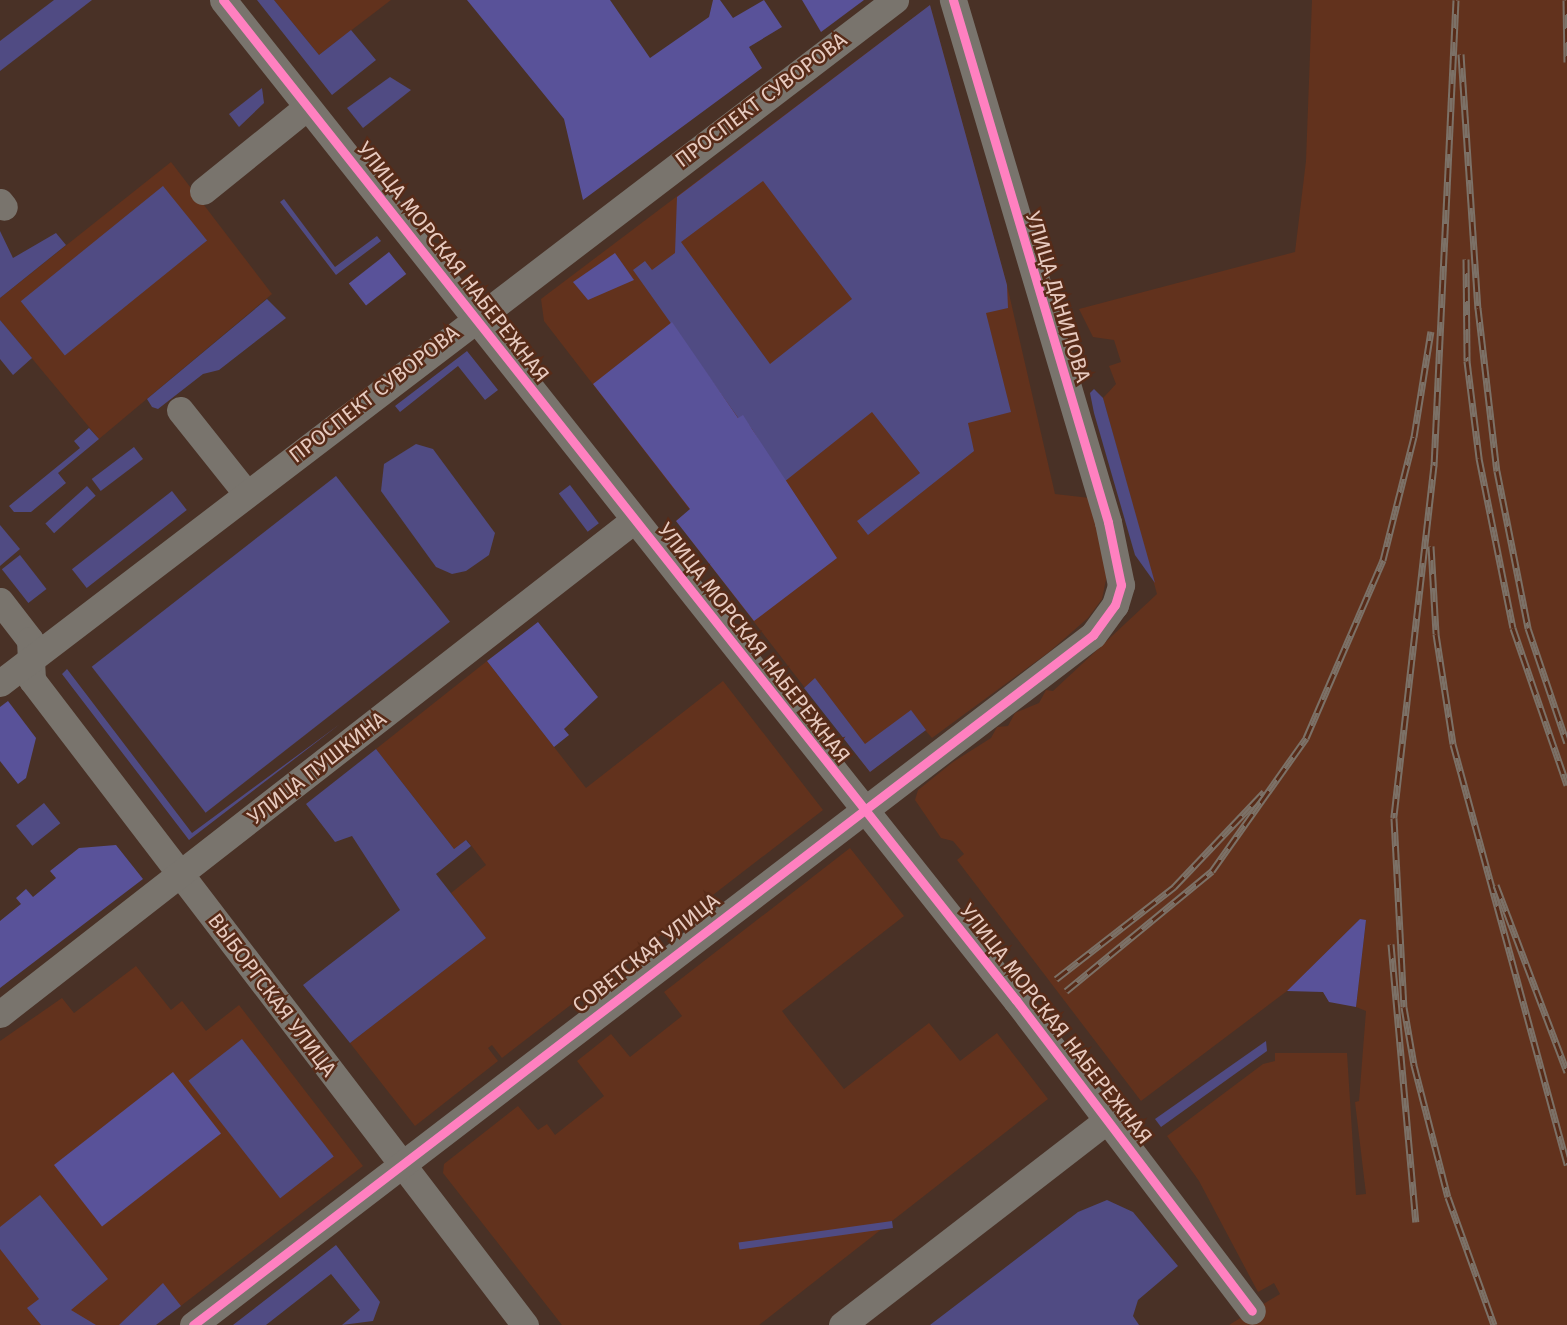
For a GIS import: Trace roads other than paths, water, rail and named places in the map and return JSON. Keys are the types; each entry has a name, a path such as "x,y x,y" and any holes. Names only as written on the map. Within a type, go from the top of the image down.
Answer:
{"street":[{"name":"УЛИЦА МОРСКАЯ НАБЕРЕЖНАЯ","path":"223,0 1109,1119 1252,1311"},
{"name":"ПРОСПЕКТ СУВОРОВА","path":"0,683 32,661 474,317 895,0"},
{"name":"УЛИЦА ДАНИЛОВА","path":"953,0 1108,522 1121,585 1115,605"},
{"path":"203,191 307,107"},
{"path":"180,410 246,493"},
{"name":"УЛИЦА ПУШКИНА","path":"0,1014 634,520"},
{"name":"ВЫБОРГСКАЯ УЛИЦА","path":"0,601 30,640 32,681 525,1325"},
{"name":"СОВЕТСКАЯ УЛИЦА","path":"193,1325 862,807 1093,634 1115,605"},
{"path":"842,1325 1109,1119"}],"railway":[{"path":"1456,0 1434,465 1394,818 1404,1007 1414,1065 1448,1197 1494,1325"},
{"path":"1566,0 1567,62"},
{"path":"1461,54 1478,308 1497,471 1528,628 1567,743"},
{"path":"1466,259 1467,361 1479,458 1513,628 1567,785"},
{"path":"1066,991 1212,871 1306,738 1383,560 1414,437 1431,331"},
{"path":"1431,546 1436,634 1453,744 1567,1165"},
{"path":"1056,979 1174,887 1264,792"},
{"path":"1496,885 1567,1072"},
{"path":"1391,944 1416,1222"}]}
